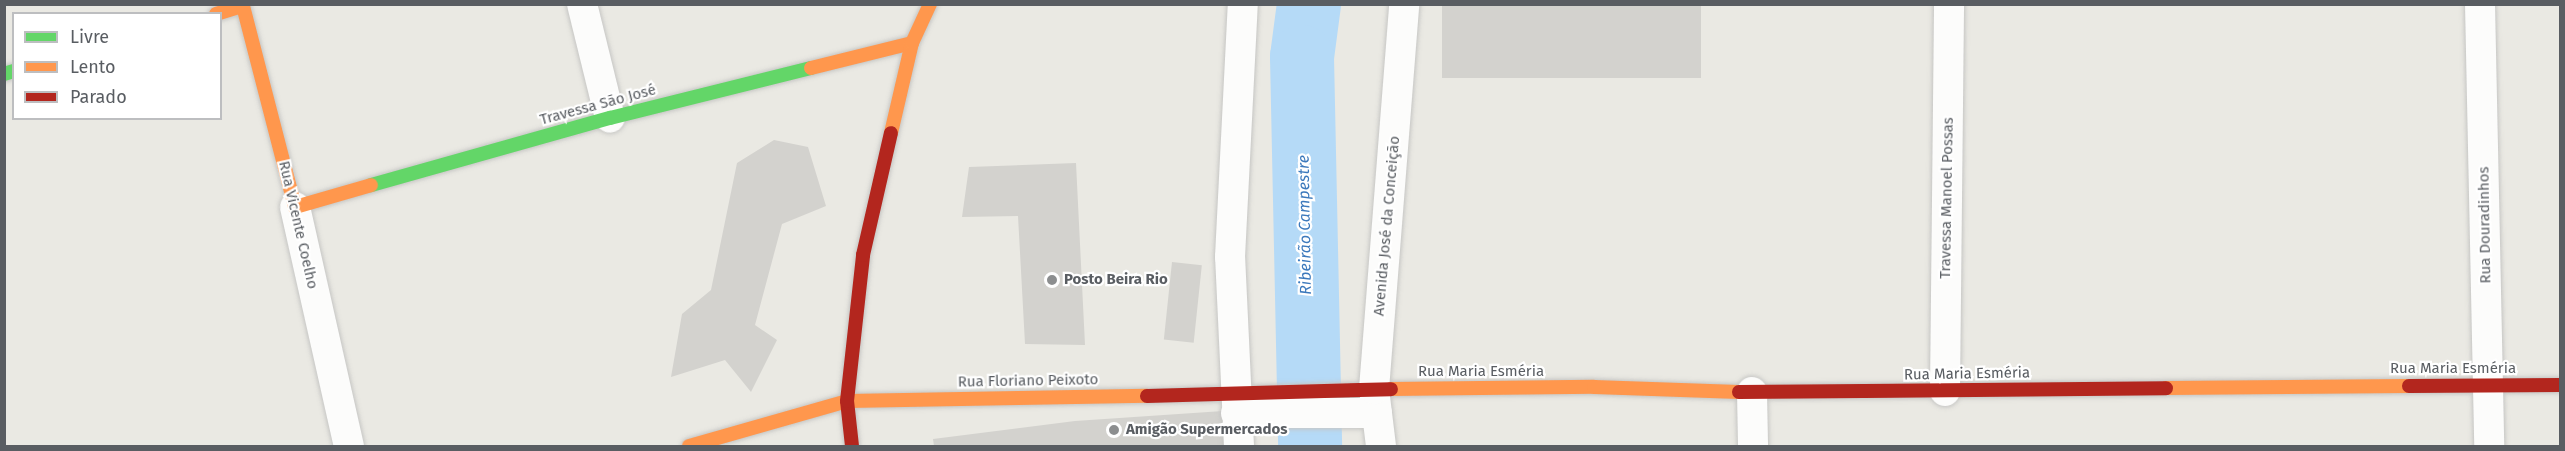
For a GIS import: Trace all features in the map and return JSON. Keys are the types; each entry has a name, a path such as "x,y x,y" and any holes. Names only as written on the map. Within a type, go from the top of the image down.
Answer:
{"main road":[{"path":"852,447 847,401 863,255 912,43 930,4"},
{"name":"Rua Vicente Coelho","path":"234,8 295,207"},
{"name":"Travessa São José","path":"295,207 610,118 912,43"},
{"name":"Rua Maria Esméria","path":"1366,401 1593,387 1752,392 2560,385"},
{"name":"Rua Floriano Peixoto","path":"689,447 847,401 1244,404"}],"street":[{"path":"582,4 610,118"},
{"path":"1239,447 1244,404 1230,257 1243,4"},
{"name":"Avenida José da Conceição","path":"1381,447 1366,401 1404,4"},
{"name":"Travessa Manoel Possas","path":"1945,391 1949,4"},
{"name":"Rua Douradinhos","path":"2480,4 2489,447"},
{"name":"Rua Vicente Coelho","path":"295,207 350,447"},
{"path":"1752,392 1753,447"},
{"path":"1244,404 1366,401"}],"building":[{"path":"1442,4 1701,4 1701,78 1442,78"},
{"path":"774,140 808,147 826,206 782,224 755,325 777,340 751,392 725,360 671,377 682,314 711,290 737,163"},
{"path":"1076,163 1085,345 1025,344 1018,216 962,217 969,167"},
{"path":"1172,262 1202,265 1194,343 1164,340"},
{"name":"Amigão Supermercados","path":"1223,411 1225,446 934,446 933,439 1075,421"}],"waterway":[{"name":"Ribeirão Campestre","path":"1309,4 1302,57 1310,446"}],"traffic: fast":[{"path":"371,185 610,118 811,68"},
{"path":"4,74 12,72"}],"traffic: slow":[{"path":"891,133 912,43 930,4"},
{"path":"222,12 243,6 295,207 371,185"},
{"path":"811,68 912,43"},
{"path":"2166,388 2409,386"},
{"path":"1391,389 1594,387 1739,392"},
{"path":"689,446 847,401 1147,396"}],"traffic: jam":[{"path":"852,446 847,401 863,255 891,133"},
{"path":"2409,386 2560,385"},
{"path":"1739,392 2166,388"},
{"path":"1147,396 1391,389"}],"place":[{"name":"Posto Beira Rio","path":"1052,280"},
{"name":"Amigão Supermercados","path":"1114,430"}]}
